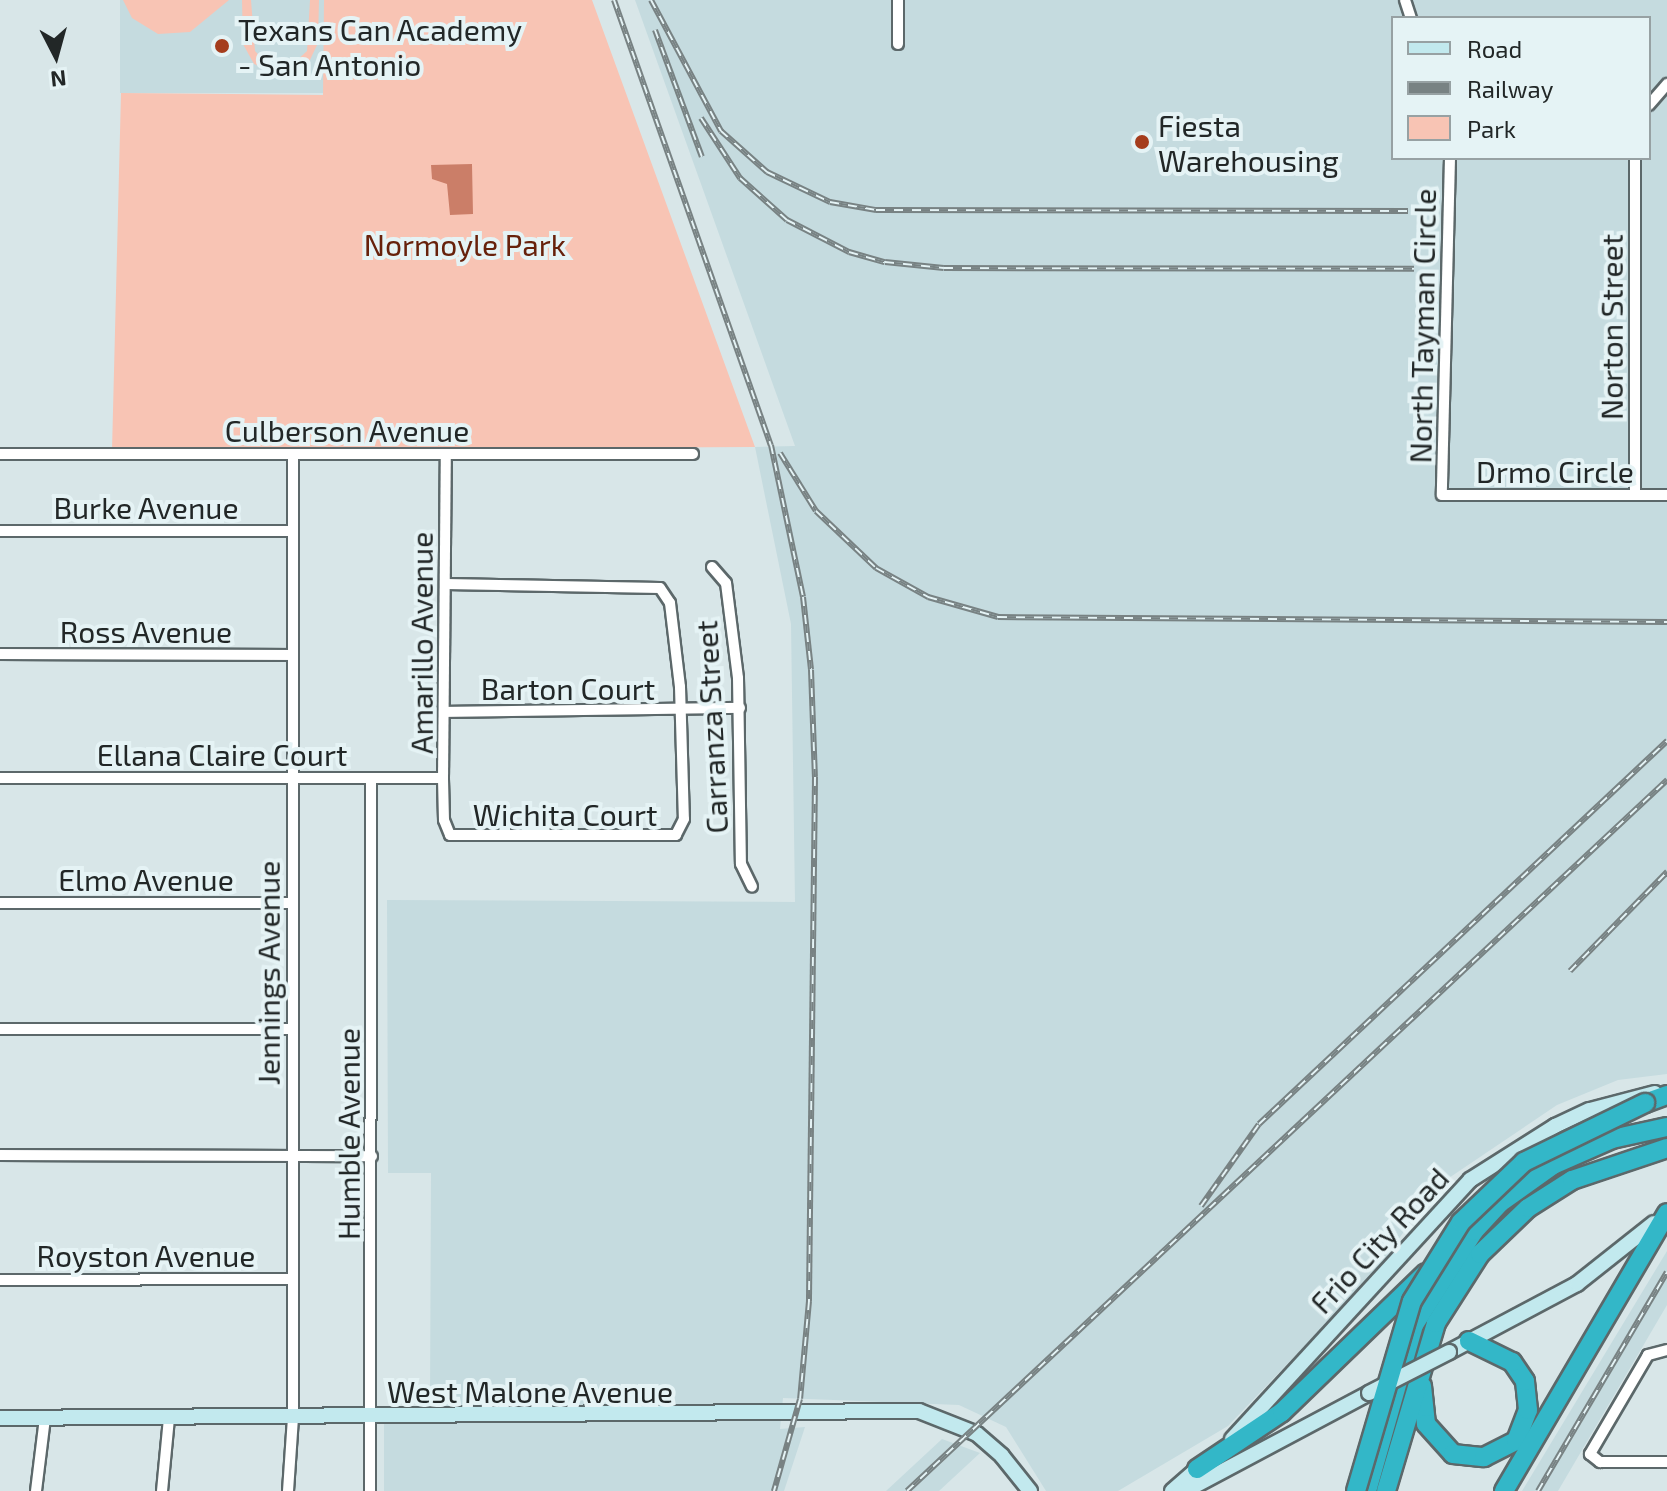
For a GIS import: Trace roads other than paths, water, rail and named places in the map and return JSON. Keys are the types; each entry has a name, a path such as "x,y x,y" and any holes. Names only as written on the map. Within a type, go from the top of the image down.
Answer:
{"highway":[{"path":"1356,1491 1412,1301 1461,1222 1524,1162 1667,1093"},
{"path":"1197,1469 1282,1412 1500,1203 1553,1165 1612,1139 1667,1127"},
{"path":"1386,1491 1428,1345 1457,1284 1528,1208 1609,1163 1667,1148"},
{"path":"1504,1491 1667,1213"},
{"path":"1367,1491 1414,1325 1426,1298 1474,1231"},
{"path":"1428,1345 1421,1402 1426,1424 1453,1454 1484,1457 1516,1441 1526,1421 1527,1392 1512,1362 1469,1341"}],"main road":[{"name":"Frio City Road","path":"1172,1491 1250,1421 1470,1180 1566,1120 1626,1098 1667,1093"},
{"path":"1185,1491 1590,1275 1645,1235 1667,1207"},
{"name":"West Malone Avenue","path":"0,1418 919,1411 977,1434 1002,1456 1030,1491"}],"street":[{"path":"898,0 898,44"},
{"path":"1651,103 1667,84"},
{"name":"North Tayman Circle","path":"1442,495 1450,160"},
{"name":"Norton Street","path":"1635,160 1635,495"},
{"name":"Culberson Avenue","path":"0,454 693,454"},
{"name":"Jennings Avenue","path":"288,1491 293,1417 293,454"},
{"name":"Amarillo Avenue","path":"446,455 443,778 448,831"},
{"name":"Drmo Circle","path":"1442,495 1667,495"},
{"name":"Burke Avenue","path":"0,531 293,531"},
{"name":"Carranza Street","path":"712,567 726,583 740,708 741,864 752,887"},
{"path":"446,584 652,584 667,595 681,712"},
{"name":"Ross Avenue","path":"0,654 292,655"},
{"name":"Barton Court","path":"445,712 681,712 740,708"},
{"name":"Wichita Court","path":"448,831 459,839 664,839 682,828 681,712"},
{"name":"Ellana Claire Court","path":"0,778 443,778"},
{"name":"Humble Avenue","path":"370,1491 371,778"},
{"name":"Elmo Avenue","path":"0,903 292,903"},
{"path":"0,1029 292,1029"},
{"path":"0,1155 372,1156"},
{"name":"Royston Avenue","path":"0,1280 291,1279"},
{"path":"1667,1350 1648,1355 1590,1459 1667,1462"},
{"path":"36,1491 45,1418"},
{"path":"162,1491 169,1418"}],"railway":[{"path":"614,0 771,445 803,597 811,670 815,777 809,1301 800,1399 774,1491"},
{"path":"651,0 721,131 767,172 830,202 876,210 1408,211"},
{"path":"655,30 702,157"},
{"path":"701,118 740,178 787,220 849,252 885,262 944,268 1414,269"},
{"path":"780,453 816,511 876,568 928,597 998,617 1667,622"},
{"path":"1201,1206 1259,1124 1667,741"},
{"path":"907,1491 1667,780"},
{"path":"1570,971 1667,872"},
{"path":"1538,1491 1667,1272"}],"place":[{"name":"Texans Can Academy - San Antonio","path":"222,46"},
{"name":"Fiesta Warehousing","path":"1142,142"}],"park label":[{"name":"Normoyle Park","path":"465,244"}]}
